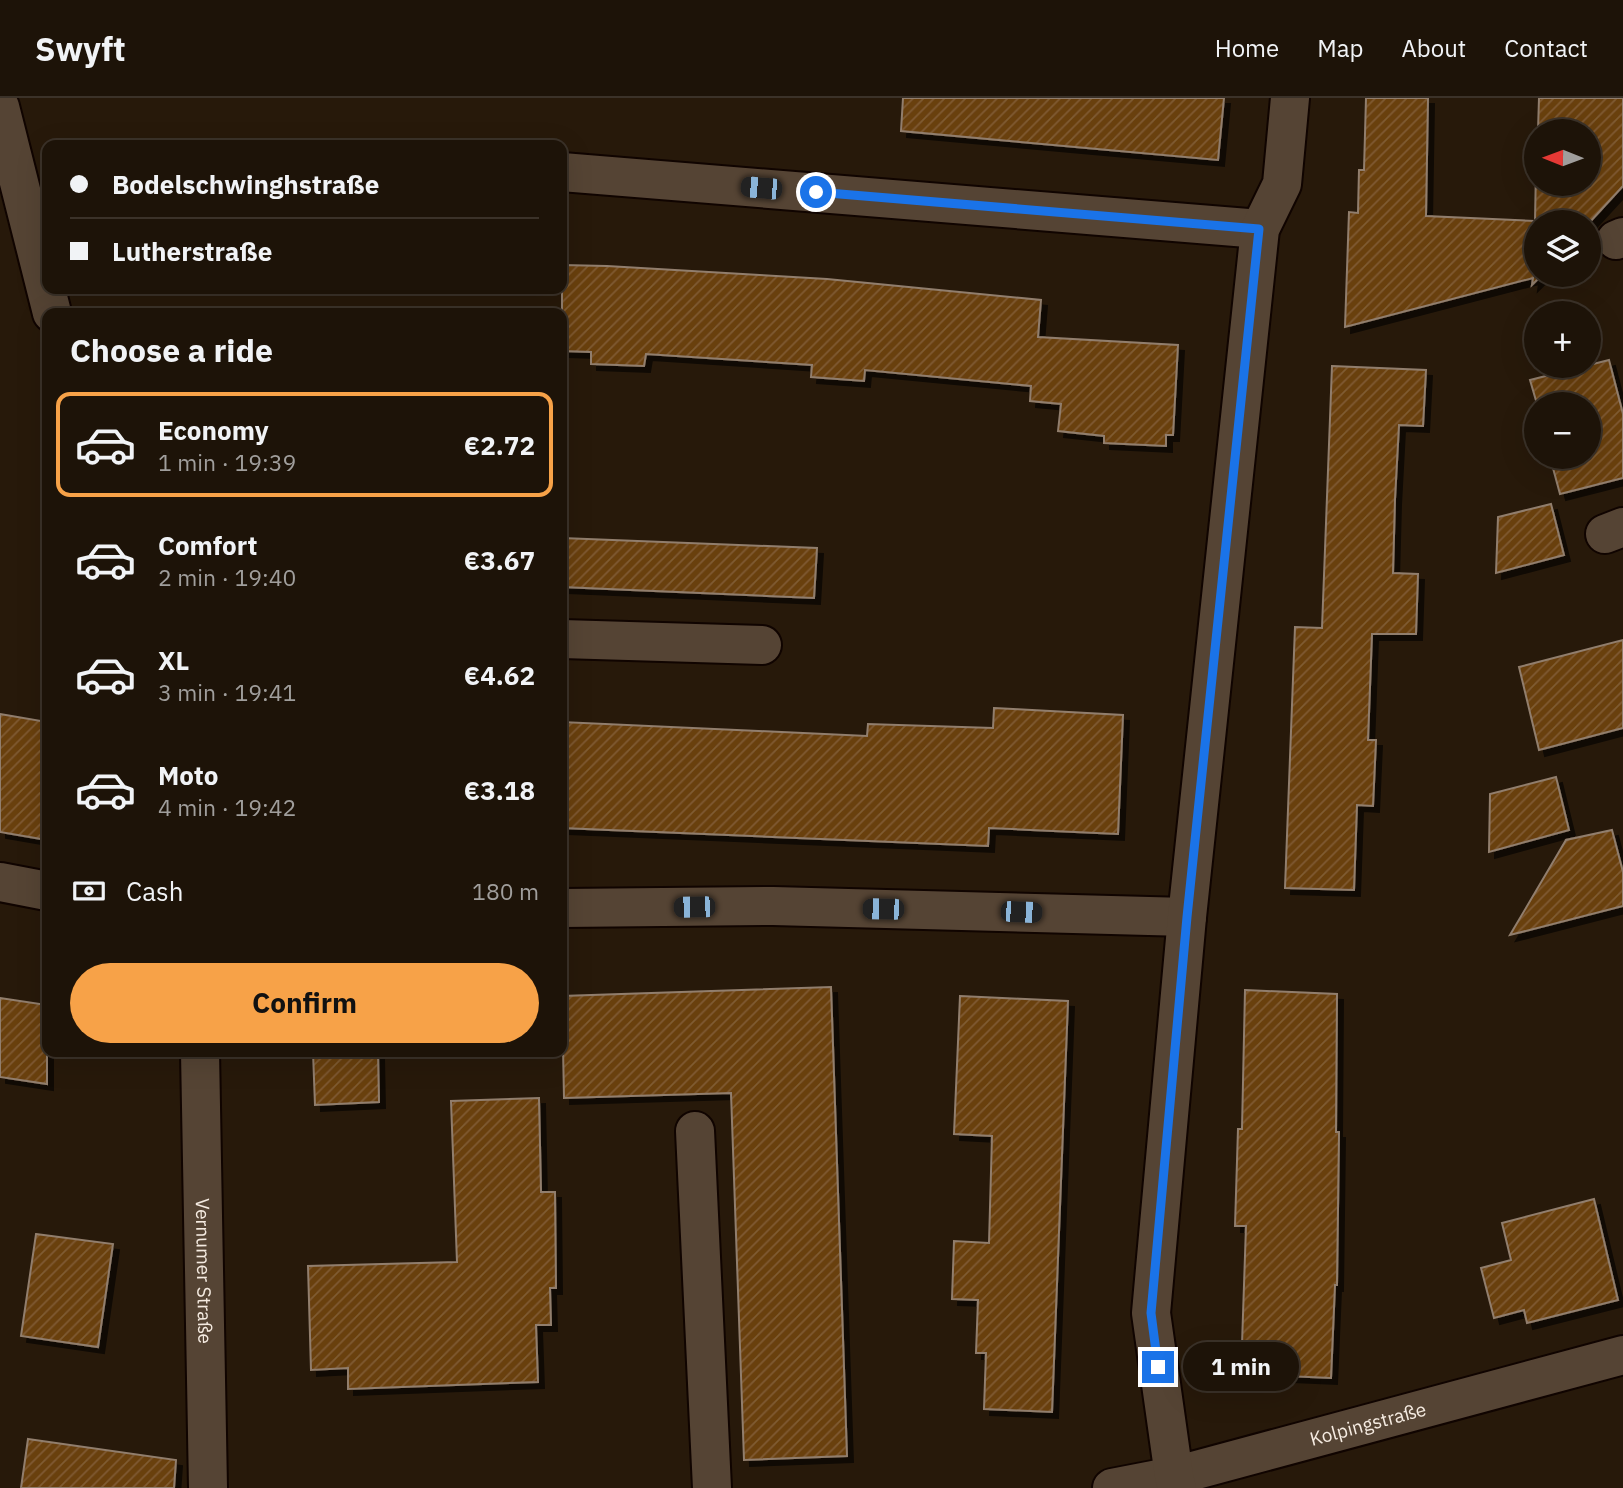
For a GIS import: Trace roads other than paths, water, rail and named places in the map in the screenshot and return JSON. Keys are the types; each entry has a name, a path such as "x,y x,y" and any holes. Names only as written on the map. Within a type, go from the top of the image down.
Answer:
{"street":[{"path":"1175,1482 1151,1313 1187,917 1259,229 1282,184 1290,98"},
{"path":"0,107 34,195 42,247"},
{"path":"567,172 1259,229"},
{"path":"567,639 762,645"},
{"path":"0,882 42,890"},
{"path":"567,908 773,906 1187,917"},
{"name":"Vernumer Straße","path":"200,1057 208,1488"},
{"path":"695,1130 712,1488"},
{"name":"Kolpingstraße","path":"1112,1488 1175,1482 1623,1355"}]}
